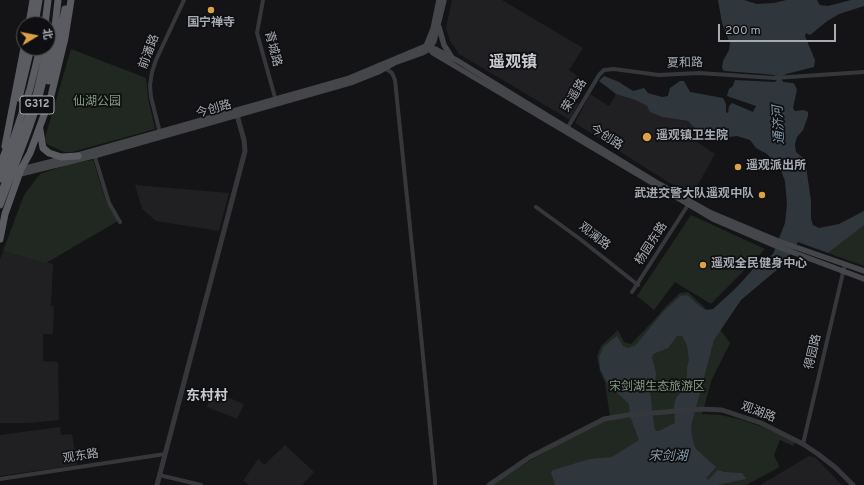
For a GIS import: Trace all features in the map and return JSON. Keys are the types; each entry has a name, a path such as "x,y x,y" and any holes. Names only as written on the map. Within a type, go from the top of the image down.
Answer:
{"highway":[{"path":"30,16 33,0"},
{"path":"36,16 39,0"},
{"path":"43,16 44,0"},
{"path":"46,16 48,0"},
{"path":"53,16 55,0"},
{"name":"G312","path":"0,205 17,172 37,105 54,36 58,0"},
{"path":"0,228 17,172 41,108 60,38 66,0"},
{"path":"17,172 30,153 51,96 62,53 71,0"},
{"path":"0,165 22,56"},
{"path":"3,153 18,104 29,56"},
{"path":"0,177 30,89 37,56"},
{"name":"G312","path":"0,165 20,113 37,56"},
{"path":"0,197 37,92 46,56"},
{"path":"39,128 43,148 48,153 61,157 78,156"},
{"path":"0,239 5,214"}],"main road":[{"path":"429,47 439,0"},
{"path":"429,47 434,41 439,26 444,0"},
{"path":"439,26 444,45 449,54 458,61"},
{"name":"今创路","path":"17,172 94,154 276,101 347,79 429,47 458,61 659,184 709,212 777,244"},
{"name":"今创路","path":"161,135 237,115 276,101 353,82 394,63 422,53 429,47"},
{"name":"今创路","path":"429,47 433,53 688,206 713,219 777,244"},
{"name":"今创路","path":"0,177 78,156 94,154"},
{"path":"777,244 845,264 864,272"},
{"path":"795,250 864,279"}],"street":[{"name":"前潘路","path":"161,135 151,97 150,85 152,72 156,60 184,0"},
{"name":"青城路","path":"263,0 256,33 276,101"},
{"path":"385,68 392,73 395,80 436,480 434,485"},
{"name":"夏和路","path":"599,74 608,69 659,75 699,73 783,78 864,72"},
{"name":"荣遥路","path":"568,127 599,74"},
{"path":"157,485 245,151 244,140 237,115"},
{"path":"94,154 109,203 120,222"},
{"name":"杨园东路","path":"632,292 638,285 688,206"},
{"name":"观澜路","path":"536,207 580,238 638,285"},
{"name":"得园路","path":"803,444 845,264"},
{"name":"观湖路","path":"489,485 530,457 604,419 628,415 702,409 722,410 761,423 803,444 836,468 853,485"},
{"name":"观东路","path":"0,479 165,454"},
{"path":"159,476 201,485"}],"shaded area":[{"path":"452,0 502,0 583,48 569,70 582,79 570,98 579,104 570,120 459,54 450,41 446,28"},
{"name":"遥观镇卫生院","path":"590,94 609,106 616,94 635,100 647,106 650,112 662,117 688,121 699,133 694,140 715,154 693,194 668,182 575,123"},
{"path":"135,185 229,193 219,231 156,221 142,209"},
{"path":"3,251 53,264 51,306 54,306 53,334 43,334 43,361 58,362 59,420 29,423 0,423 0,259"},
{"path":"213,391 244,404 237,419 207,407"},
{"path":"60,427 61,435 72,434 77,465 0,476 0,435"},
{"path":"285,445 314,472 302,485 249,485 243,481 258,459 264,465"},
{"path":"809,456 816,458 842,485 760,485"}],"green space":[{"name":"仙湖公园","path":"71,49 146,78 148,98 155,129 72,152 64,152 47,144 45,138"},
{"path":"93,160 107,204 118,221 46,263 3,251 24,195 40,174 73,163"},
{"name":"遥观全民健身中心","path":"691,215 765,249 711,304 675,282 654,310 637,296"},
{"path":"864,225 864,266 828,253 861,226"},
{"name":"宋剑湖生态旅游区","path":"688,292 704,307 730,343 712,379 702,414 721,415 742,420 763,427 795,442 793,446 780,440 774,455 779,466 778,468 746,485 491,485 531,460 610,417 605,383 600,371 597,356 601,346 618,330 624,342 631,344 680,293"}],"water":[{"path":"718,0 744,0 757,4 774,3 786,0 817,0 820,5 828,6 851,0 864,0 864,6 839,14 810,35 806,33 805,36 815,60 814,67 786,74 783,76 782,80 783,82 793,83 795,85 797,90 793,108 795,111 804,110 808,112 803,130 797,137 795,144 796,152 803,158 806,166 811,201 811,219 813,225 819,228 839,224 864,211 864,225 828,253 798,242 785,263 741,300 714,340 691,426 694,445 697,450 716,467 706,478 708,480 718,470 724,472 742,473 746,479 717,485 555,485 551,472 553,470 590,459 612,457 639,440 630,416 629,404 606,381 600,369 599,358 603,347 617,336 623,346 627,348 635,346 663,312 680,296 687,295 702,308 707,310 713,309 736,288 755,267 773,254 785,223 787,204 785,181 780,168 767,154 756,148 750,140 737,136 730,137 699,133 688,121 662,117 650,112 647,106 635,100 616,94 599,81 604,76 619,82 633,91 644,88 648,93 662,97 668,96 670,88 680,81 684,81 690,92 723,98 726,104 726,112 728,113 729,106 732,103 753,112 756,106 727,96 729,89 733,86 735,80 775,82 777,77 774,75 724,71 722,68 723,61 729,50 730,43 722,23","holes":["677,336 682,336 687,345 689,360 683,392 676,398 674,405 675,423 656,431 654,427 650,390 655,385 656,373 652,358 653,354 668,348"]}],"place":[{"name":"国宁禅寺","path":"211,10"},
{"name":"遥观镇卫生院","path":"647,137"},
{"name":"遥观派出所","path":"738,167"},
{"name":"武进交警大队遥观中队","path":"762,195"},
{"name":"遥观全民健身中心","path":"703,265"}],"district":[{"name":"遥观镇","path":"513,64"},
{"name":"东村村","path":"207,397"}],"water label":[{"name":"通济河","path":"780,125"},
{"name":"宋剑湖","path":"668,457"}]}
